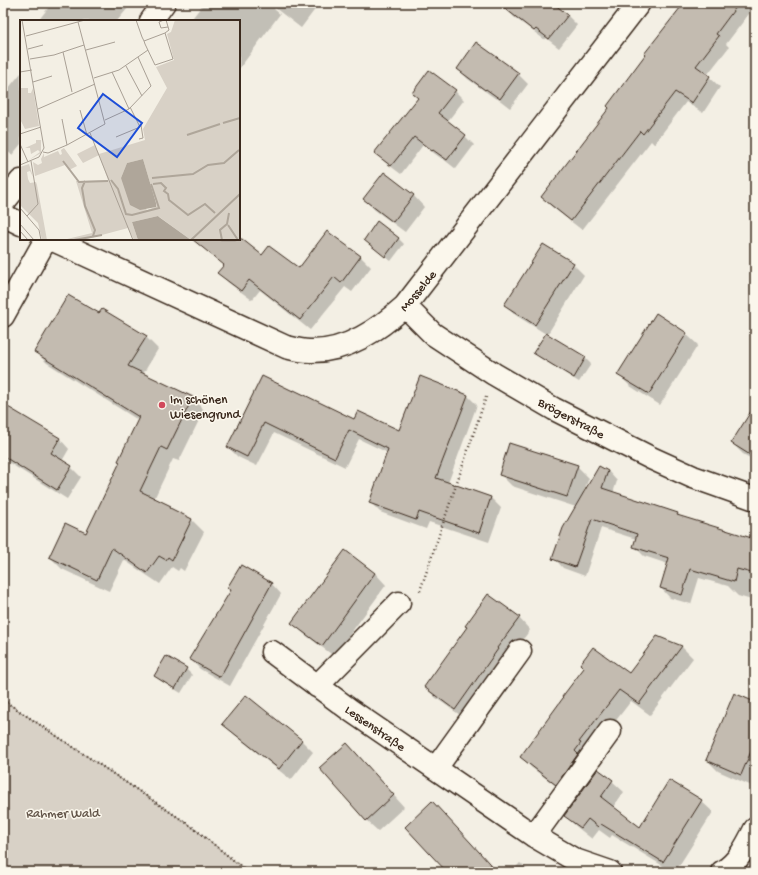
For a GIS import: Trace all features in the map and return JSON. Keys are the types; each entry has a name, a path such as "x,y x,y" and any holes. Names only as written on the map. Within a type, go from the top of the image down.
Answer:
{"street":[{"path":"152,20 164,3"},
{"name":"Mosselde","path":"53,240 286,347 309,352 329,350 346,345 384,324 406,306 639,3"},
{"path":"3,203 20,183"},
{"path":"3,215 20,224"},
{"path":"3,316 45,240"},
{"name":"Brögerstraße","path":"406,306 433,334 494,374 554,409 651,458 693,476 755,499"},
{"path":"317,686 399,603"},
{"path":"436,768 520,651"},
{"name":"Lessenstraße","path":"272,652 350,710 534,836 575,860 610,872"},
{"path":"534,836 610,731"},
{"path":"726,871 745,848 755,829"}],"path":[{"path":"399,603 411,606 418,599 494,374"},
{"path":"3,700 191,826 248,872"}],"green space":[{"name":"Rahmer Wald","path":"3,700 191,826 248,872 3,872"}],"building":[{"path":"498,3 553,3 568,15 549,39 536,29 534,31"},
{"path":"684,3 739,3 716,34 719,36 696,66 710,76 692,103 675,92 643,134 640,131 571,221 541,197 609,108 607,106 645,55 644,54"},
{"path":"476,42 519,73 500,99 486,89 485,90 457,69"},
{"path":"429,70 456,90 438,113 466,135 447,160 414,137 391,166 374,153 418,98 412,93"},
{"path":"384,172 414,195 393,222 363,199"},
{"path":"377,221 399,238 385,257 364,240"},
{"path":"327,231 361,256 341,283 334,277 300,320 249,280 241,291 217,273 224,265 193,240 242,239 262,255 269,246 299,268"},
{"path":"543,244 574,263 535,325 504,305"},
{"path":"68,295 99,313 102,309 147,336 128,366 193,397 167,450 161,447 140,491 171,506 170,508 192,519 172,560 168,557 166,560 159,556 147,573 112,548 97,580 49,557 65,523 86,533 120,462 118,461 139,417 34,352"},
{"path":"656,313 687,333 649,394 617,375"},
{"path":"546,333 586,357 574,378 533,353"},
{"path":"262,376 354,419 358,411 399,430 420,376 468,395 436,478 491,497 479,533 419,512 416,520 369,503 388,449 349,430 335,458 264,423 247,457 227,447"},
{"path":"3,404 60,438 51,453 72,466 57,490 3,456"},
{"path":"755,405 755,458 731,443"},
{"path":"509,443 578,465 567,497 499,475"},
{"path":"599,466 608,471 602,488 678,513 677,515 755,539 755,574 737,569 734,582 690,569 682,595 660,588 669,558 633,547 637,534 592,519 575,567 552,559 563,528"},
{"path":"345,550 375,573 322,646 291,623"},
{"path":"241,565 272,583 220,677 189,659 231,590 227,588"},
{"path":"488,594 520,617 455,710 424,687 467,627 465,626"},
{"path":"657,636 682,646 639,704 619,690 579,742 581,743 575,751 578,754 556,785 520,757 584,668 580,664 593,647 629,673"},
{"path":"166,656 187,668 175,689 154,676"},
{"path":"734,693 755,702 755,742 741,775 706,760"},
{"path":"246,695 302,740 279,769 222,724"},
{"path":"347,743 394,795 366,821 319,768"},
{"path":"598,769 613,780 601,797 640,827 669,780 702,800 663,862 601,824 598,827 588,819 581,828 564,816"},
{"path":"432,801 497,872 447,872 405,827"}],"place":[{"name":"Im schönen Wiesengrund","path":"162,405"}]}
